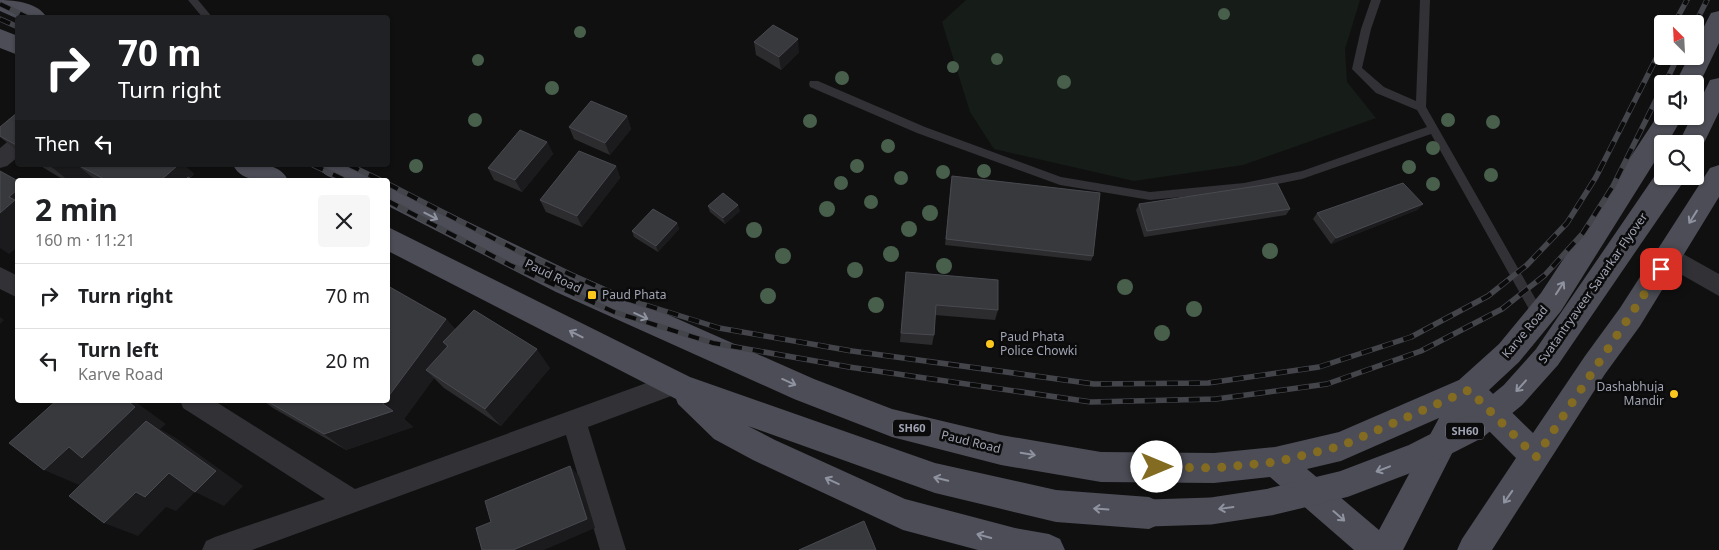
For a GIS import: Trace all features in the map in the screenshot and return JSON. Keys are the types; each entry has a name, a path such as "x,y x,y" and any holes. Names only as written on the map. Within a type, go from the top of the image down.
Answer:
{"main road":[{"path":"0,1 30,15"},
{"path":"1692,75 1719,20"},
{"path":"0,38 15,45"},
{"path":"1695,135 1719,86"},
{"name":"Karve Road","path":"1386,550 1469,390 1509,353 1551,302 1664,125"},
{"path":"250,167 271,178"},
{"path":"334,167 356,178"},
{"path":"1473,550 1669,256 1719,175"},
{"name":"Svatantryaveer Savarkar Flyover","path":"678,386 935,478 1056,506 1149,513 1211,510 1270,502 1344,484 1415,457 1474,427 1513,395 1547,357 1665,185"},
{"name":"Paud Road","path":"390,195 566,283 804,389 892,423 1001,450 1101,467 1214,468 1276,462 1341,446 1469,390"},
{"path":"390,239 678,386 725,429 764,450 904,514 1015,547 1049,550"},
{"path":"1469,390 1536,457"},
{"path":"1276,462 1378,550"}],"street":[{"path":"0,160 15,148"},
{"path":"1669,256 1719,286"},
{"path":"0,277 15,286"},
{"path":"215,550 574,421 678,386"},
{"path":"197,403 353,502"},
{"path":"574,421 613,550"}],"lane":[{"path":"193,0 206,15"},
{"path":"1376,0 1366,30 1357,69 1380,90 1421,107"},
{"path":"1425,0 1421,107 1539,316"},
{"path":"814,84 921,130 1060,181 1150,196 1244,187 1302,175 1433,129"}],"shaded area":[{"path":"966,0 1360,0 1345,49 1347,82 1376,118 1243,165 1134,181 994,149 970,112 942,22"}],"building":[{"path":"773,25 798,39 779,57 754,42"},
{"path":"591,101 627,116 605,143 569,127"},
{"path":"15,114 15,144 0,136 0,127"},
{"path":"520,130 547,142 515,180 488,168"},
{"path":"579,151 616,166 577,216 540,200"},
{"path":"82,167 176,167 163,178 102,178"},
{"path":"0,171 15,179 15,192 9,197 15,200 0,213"},
{"path":"952,176 1100,193 1093,256 946,239"},
{"path":"1277,183 1290,209 1147,231 1139,204"},
{"path":"1403,183 1423,204 1336,238 1317,213"},
{"path":"723,193 738,205 723,218 708,206"},
{"path":"653,209 677,223 656,246 632,231"},
{"path":"906,272 998,280 998,310 936,305 934,335 901,333"},
{"path":"390,287 446,319 390,394"},
{"path":"474,310 537,349 485,409 426,370 448,346 443,342"},
{"path":"54,403 130,403 135,407 82,458 69,447 44,470 9,443"},
{"path":"270,403 384,403 393,411 324,434"},
{"path":"146,421 216,471 195,492 169,473 145,497 136,492 104,523 69,496"},
{"path":"570,466 587,519 513,550 482,550 476,528 491,522 485,501"},
{"path":"864,521 876,550 799,550"}],"railway":[{"path":"1679,15 1687,0"},
{"path":"1700,15 1707,0"},
{"path":"0,4 23,15"},
{"path":"0,19 15,26"},
{"path":"390,185 520,252 623,298 719,328 852,351 1094,384 1208,383 1319,367 1411,337 1488,296 1527,265 1567,223 1596,177 1654,63"},
{"path":"1669,75 1674,65"},
{"path":"390,202 510,265 614,312 713,343 849,367 1091,402 1216,399 1327,384 1421,351 1502,309 1545,275 1583,233 1613,186 1654,104"},
{"path":"317,167 341,178"},
{"path":"353,167 376,178"}],"place":[{"name":"Paud Phata","path":"592,295"},
{"name":"Paud Phata Police Chowki","path":"990,344"},
{"name":"Dashabhuja Mandir","path":"1674,394"}],"route":[{"path":"1157,467 1214,468 1276,462 1341,446 1469,390 1536,457 1595,365 1630,317 1661,269"}]}
